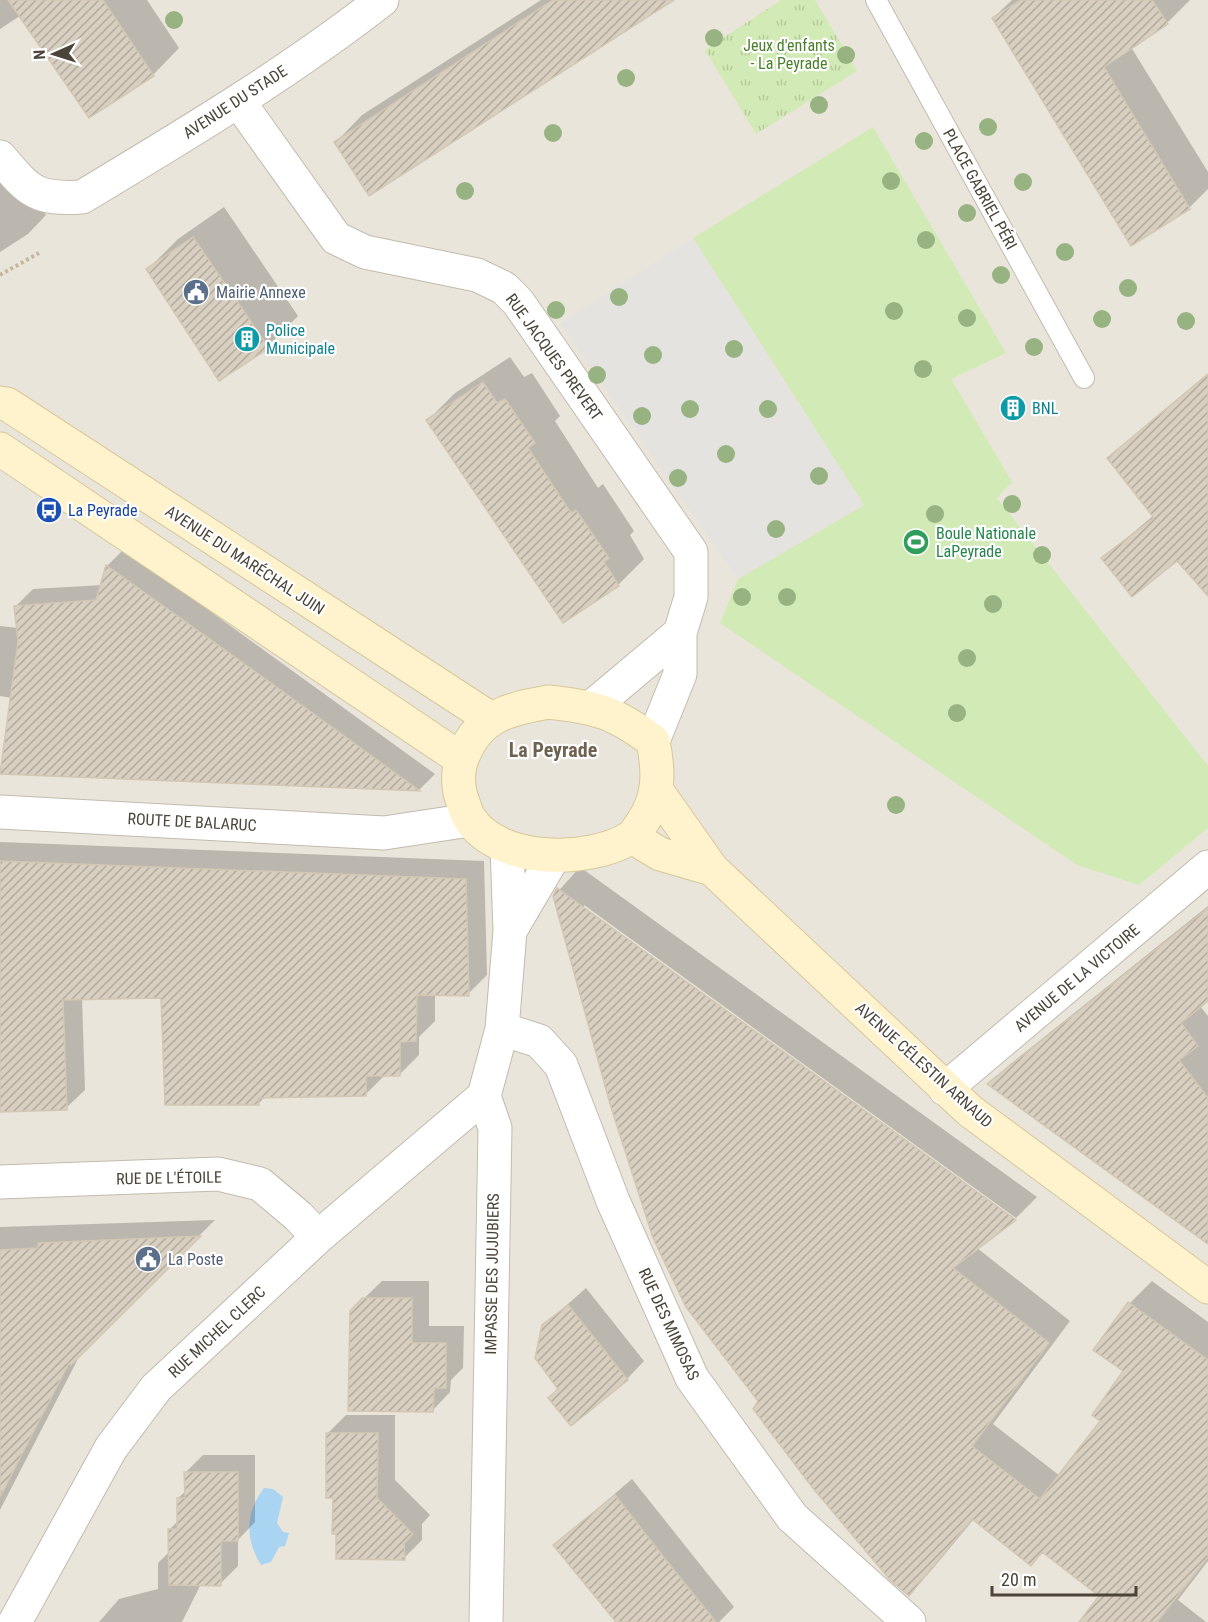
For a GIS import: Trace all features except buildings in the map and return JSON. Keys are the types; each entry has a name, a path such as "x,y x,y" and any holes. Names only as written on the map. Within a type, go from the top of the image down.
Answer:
{"main road":[{"name":"AVENUE DU MARÉCHAL JUIN","path":"0,403 7,404 490,718"},
{"path":"0,449 461,759"},
{"path":"548,702 592,707 623,719 652,741 658,766 657,792 651,810 632,837 589,854 554,856 507,847 464,806 461,759 471,737 490,718 518,707 548,702"},
{"name":"AVENUE CÉLESTIN ARNAUD","path":"657,792 712,869 945,1089 970,1111 1205,1280"},
{"name":"AVENUE CÉLESTIN ARNAUD","path":"632,837 660,854 712,869"}],"street":[{"name":"AVENUE DU STADE","path":"0,157 26,186 54,199 82,197 239,102 334,37 382,0"},
{"name":"RUE JACQUES PREVERT","path":"239,102 336,238 365,252 477,275 504,288 518,302 691,552 691,597 680,633 680,674 652,741"},
{"path":"592,707 680,633"},
{"name":"ROUTE DE BALARUC","path":"0,812 384,833 464,806"},
{"path":"484,1096 502,1029 510,931 507,847"},
{"path":"510,931 554,856"},
{"name":"AVENUE DE LA VICTOIRE","path":"945,1089 1208,867"},
{"name":"RUE DES MIMOSAS","path":"502,1029 539,1041 561,1065 613,1201 692,1378 792,1517 909,1622"},
{"name":"RUE MICHEL CLERC","path":"15,1622 111,1448 156,1388 318,1237 484,1096"},
{"name":"IMPASSE DES JUJUBIERS","path":"484,1096 495,1128 486,1622"},
{"name":"RUE DE L'ÉTOILE","path":"0,1182 218,1174 260,1184 298,1216 318,1237"}],"lane":[{"name":"PLACE GABRIEL PÉRI","path":"876,0 1084,378"}],"path":[{"path":"0,275 39,253"}],"shaded area":[{"path":"0,0 1208,0 1208,1622 0,1622"},
{"path":"693,238 864,505 738,579 560,324"}],"green space":[{"name":"Jeux d'enfants - La Peyrade","path":"781,0 815,0 857,71 756,134 705,50"},
{"name":"Boule Nationale LaPeyrade","path":"873,127 1006,353 951,379 1012,482 997,498 1208,766 1208,828 1139,885 1077,865 720,623 738,579 864,505 693,238"}],"water":[{"path":"264,1488 273,1489 283,1497 277,1523 283,1532 289,1533 285,1546 279,1547 271,1562 261,1565 252,1546 249,1526 253,1507"}],"place":[{"name":"Mairie Annexe","path":"196,292"},
{"name":"Police Municipale","path":"247,339"},
{"name":"BNL","path":"1013,408"},
{"name":"La Peyrade","path":"49,510"},
{"name":"Boule Nationale LaPeyrade","path":"916,542"},
{"name":"La Poste","path":"148,1259"}],"district":[{"name":"La Peyrade","path":"553,750"}]}
